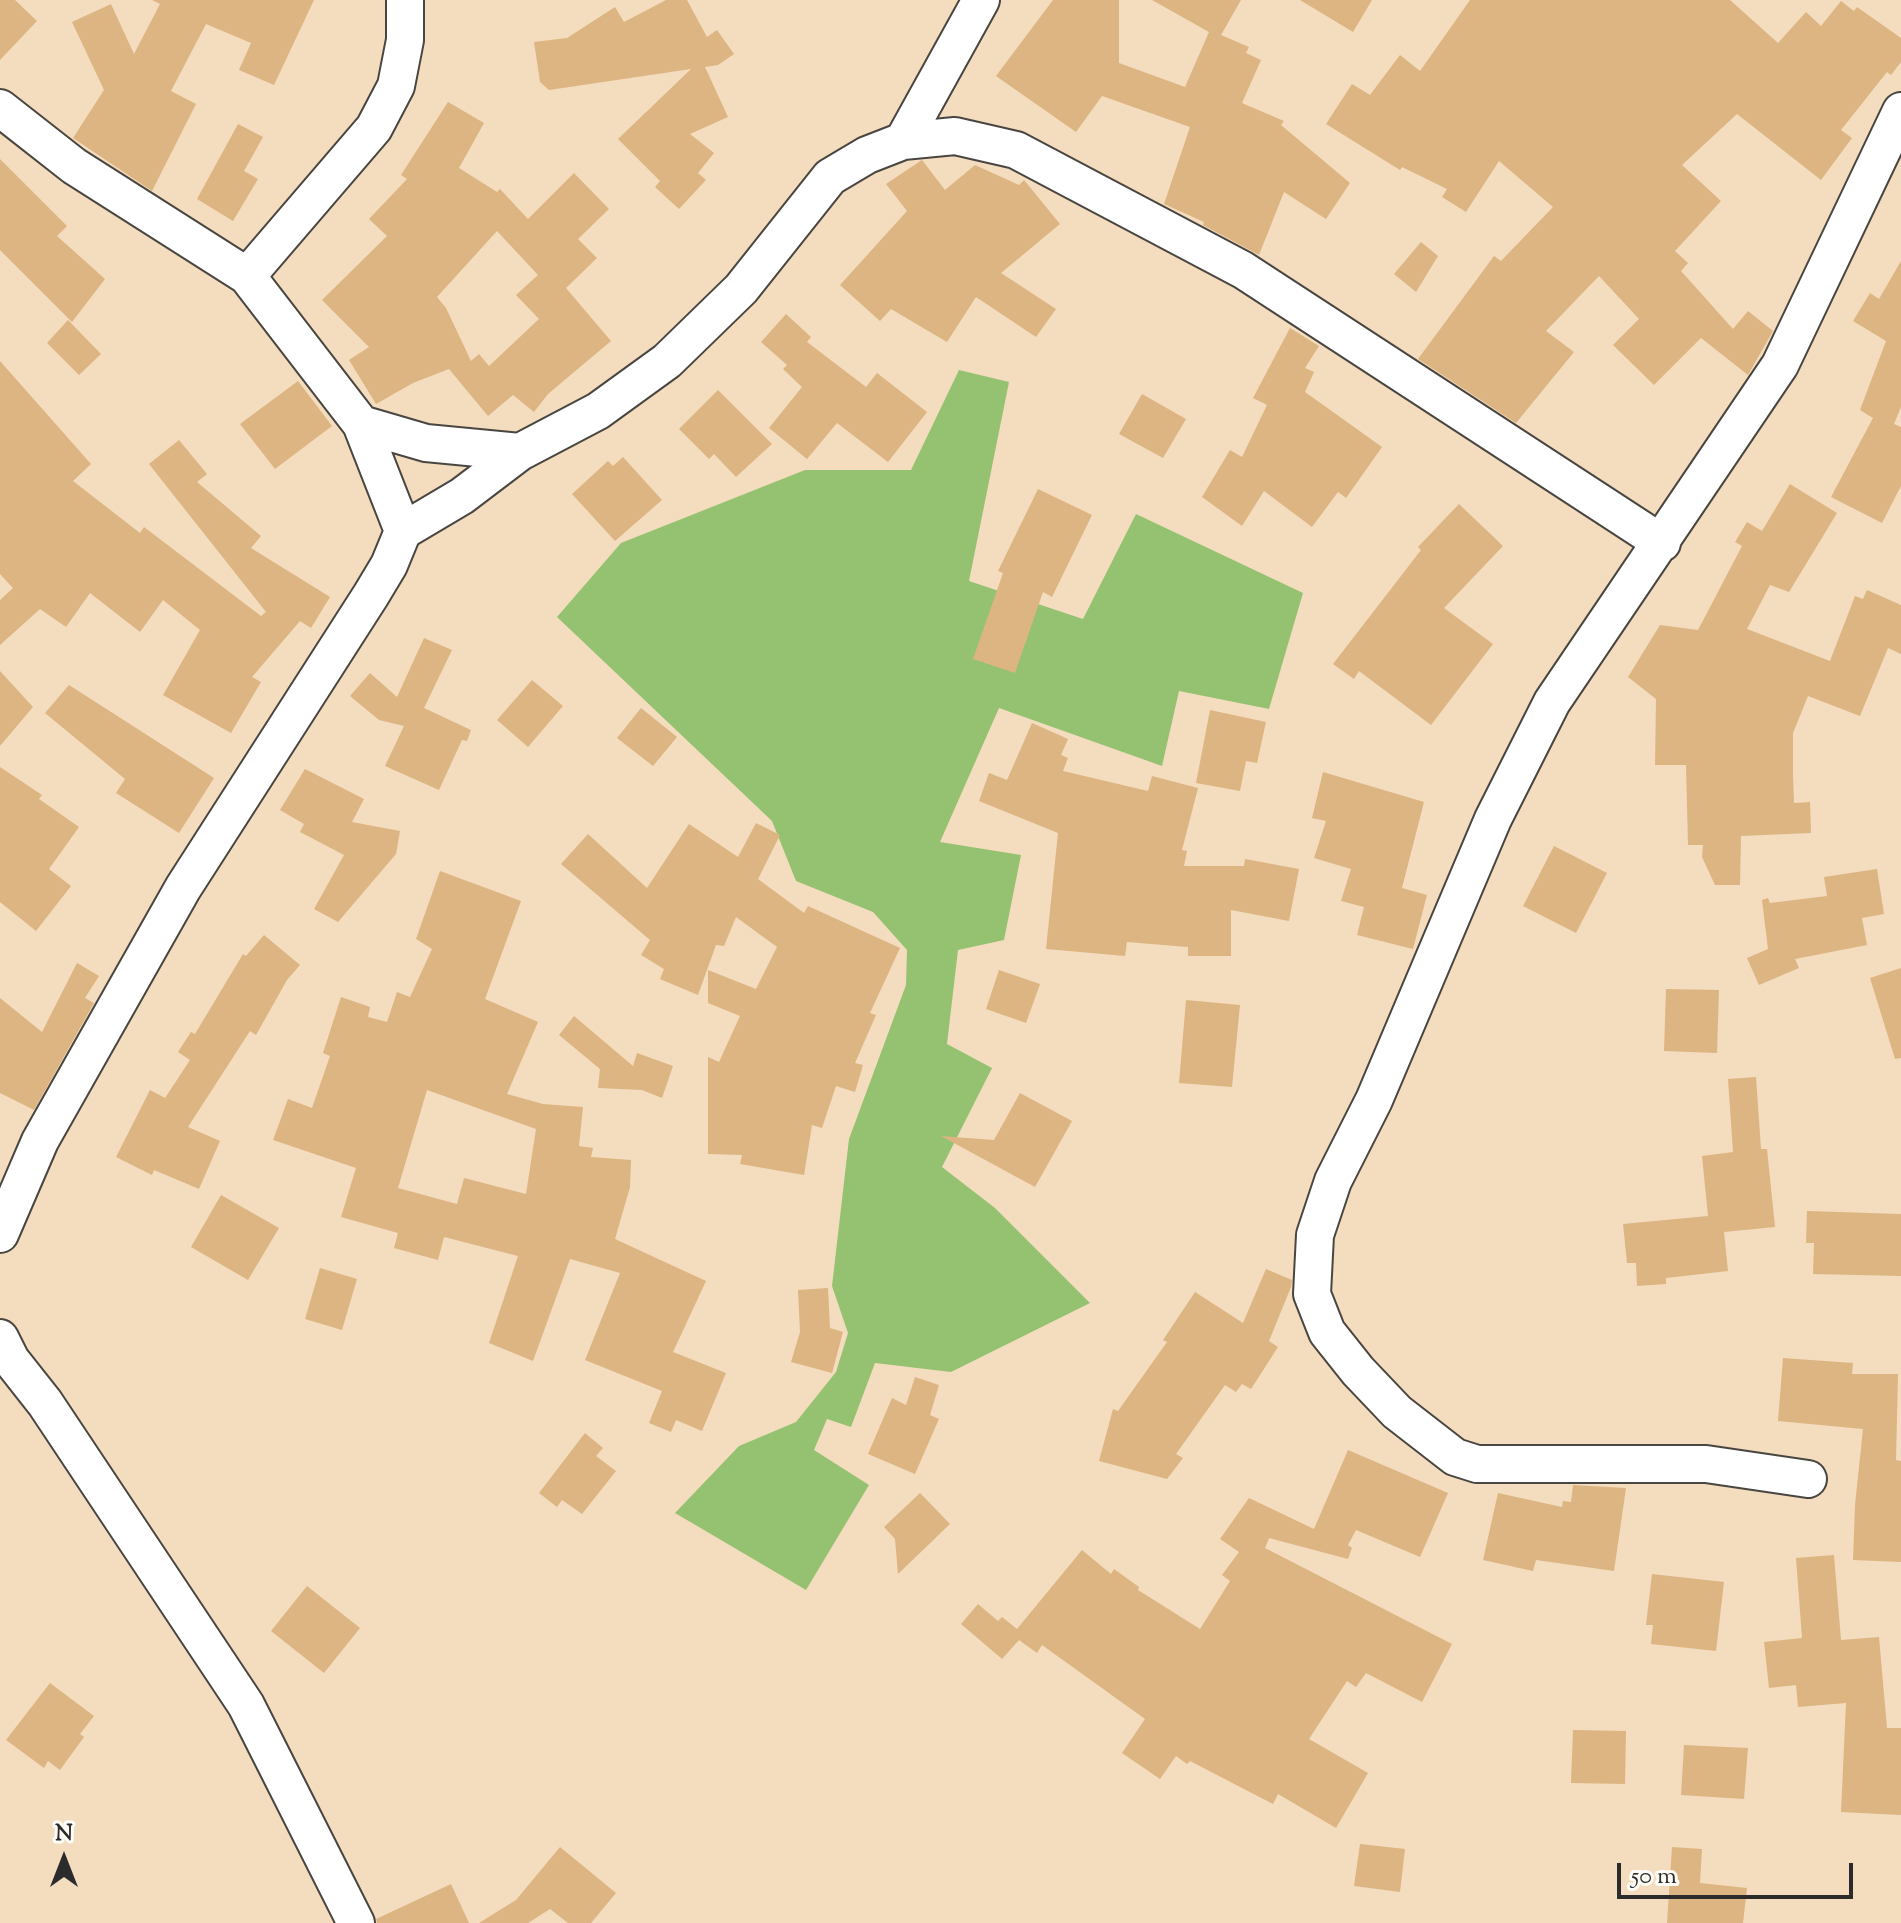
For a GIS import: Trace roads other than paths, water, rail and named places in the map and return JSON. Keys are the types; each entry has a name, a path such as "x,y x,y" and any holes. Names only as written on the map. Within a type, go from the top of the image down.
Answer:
{"street":[{"path":"247,276 374,128 396,86 405,40 405,0"},
{"path":"903,141 981,0"},
{"path":"0,108 74,166 247,276 361,424 403,531"},
{"path":"1808,1479 1706,1464 1477,1464 1455,1457 1397,1412 1327,1332 1312,1294 1315,1235 1333,1181 1374,1100 1493,819 1552,702 1780,365 1901,111"},
{"path":"0,1234 40,1141 175,902 383,575 403,531 462,496 520,452 598,411 667,361 741,289 830,177 867,155 903,141 955,136 1016,150 1243,270 1662,543"},
{"path":"361,424 426,443 520,452"},
{"path":"0,1338 11,1360 45,1403 246,1705 356,1923"}]}
